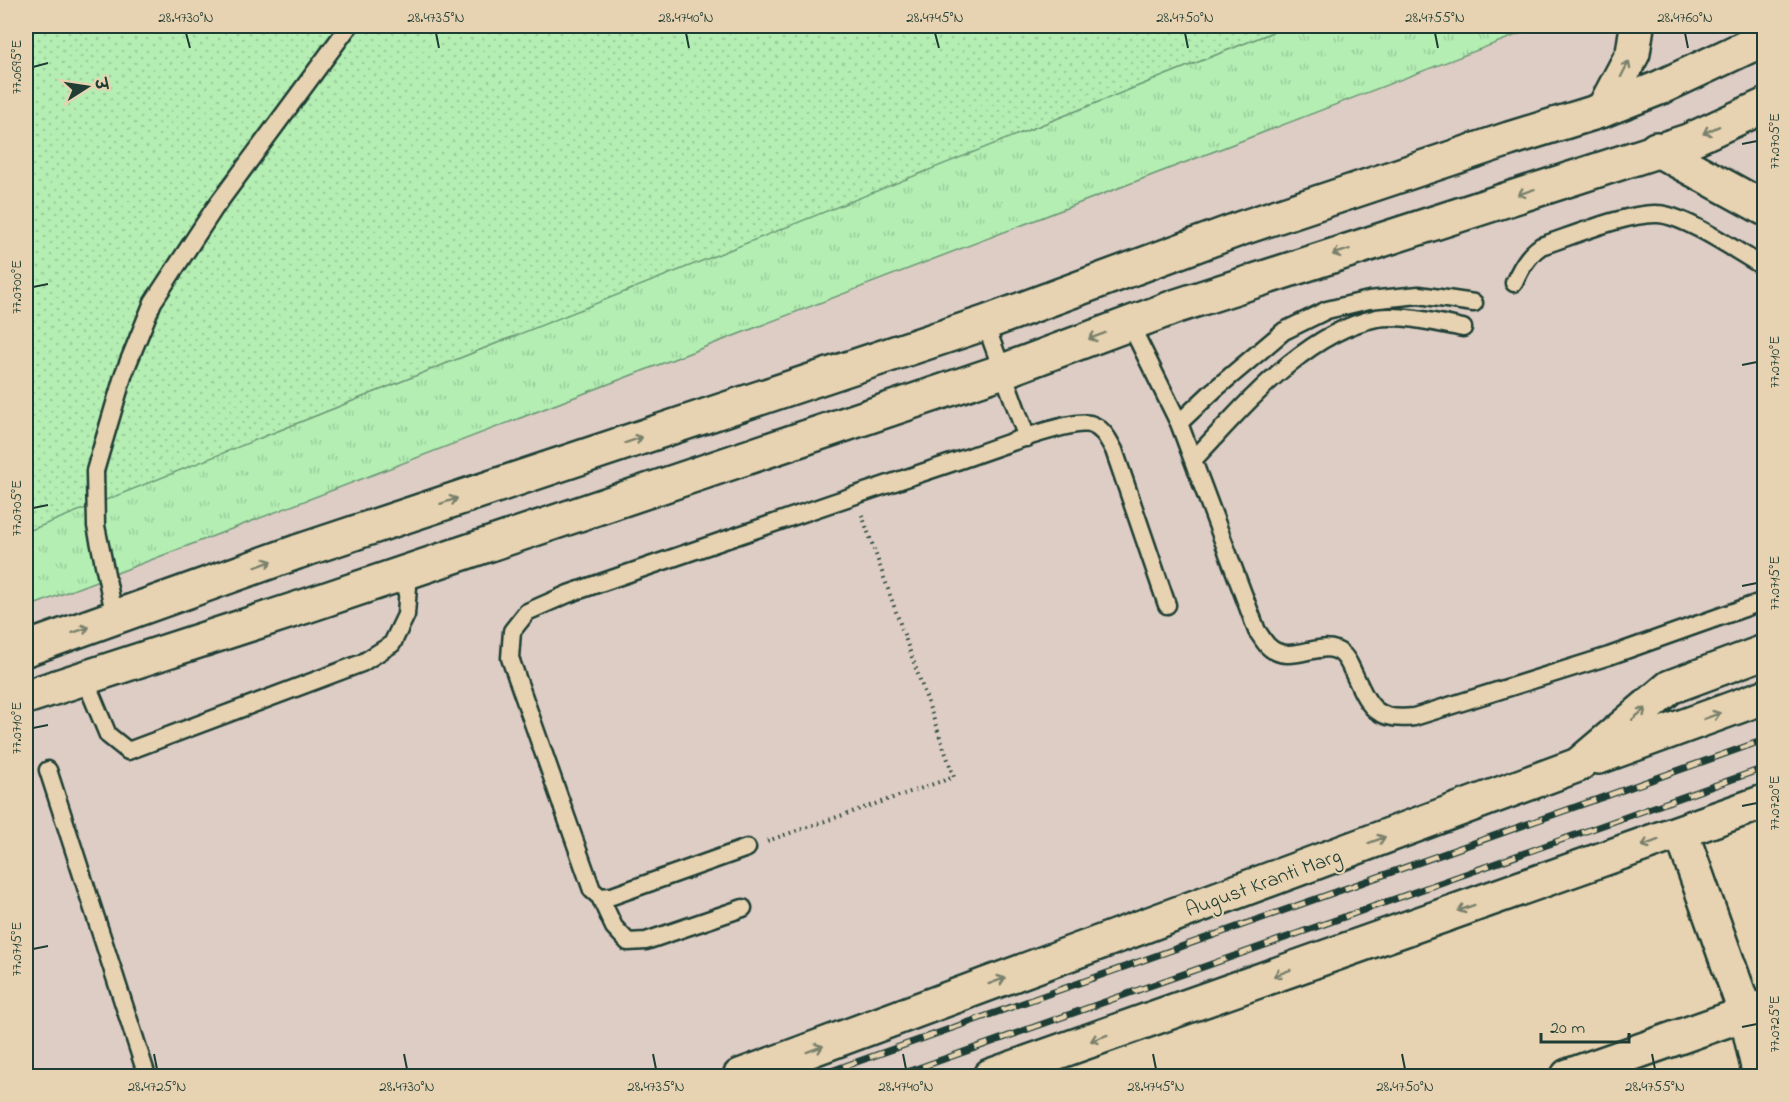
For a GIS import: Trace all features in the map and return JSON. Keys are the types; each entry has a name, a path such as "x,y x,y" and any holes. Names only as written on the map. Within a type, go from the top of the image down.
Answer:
{"street":[{"path":"1604,110 1633,53 1637,26"},
{"path":"26,649 297,552 985,323 1242,228 1509,139 1604,110 1659,88 1755,42"},
{"path":"26,697 409,572 1003,371 1177,306 1656,149 1688,141 1764,106"},
{"path":"1656,149 1764,208"},
{"name":"August Kranti Marg","path":"740,1077 1578,765 1670,687 1764,652"},
{"path":"1578,765 1764,697"},
{"path":"990,1077 1764,802"},
{"path":"1681,832 1755,1010 1760,1077"},
{"path":"1568,1077 1755,1010"}],"lane":[{"path":"115,618 96,526 95,471 124,373 153,302 214,209 349,26"},
{"path":"1515,283 1521,267 1530,254 1541,246 1632,217 1658,214 1681,219 1764,267"},
{"path":"1179,423 1284,331 1328,310 1369,300 1419,295 1474,303"},
{"path":"1194,459 1236,415 1304,352 1339,331 1378,318 1422,319 1463,328"},
{"path":"985,323 1028,438"},
{"path":"1130,324 1179,423 1194,459 1257,631 1268,647 1280,653 1294,654 1331,648 1342,654 1368,703 1383,715 1398,719 1414,717 1609,656 1764,601"},
{"path":"742,908 646,941 628,942 614,927 600,897 592,890 510,658 512,631 527,612 568,594 855,495 1070,425 1090,424 1106,433 1114,450 1167,605"},
{"path":"84,677 108,735 128,751 362,663 392,644 406,615 409,572"},
{"path":"48,770 147,1077"},
{"path":"600,897 612,896 747,848"}],"path":[{"path":"747,848 954,777 855,495"}],"shaded area":[{"path":"26,26 1764,26 1764,788 1019,1076 26,1076"}],"green space":[{"path":"26,26 1540,26 26,608"},
{"path":"26,26 1288,26 26,532"}],"railway":[{"path":"817,1076 1764,740"},
{"path":"896,1076 1764,768"}]}
